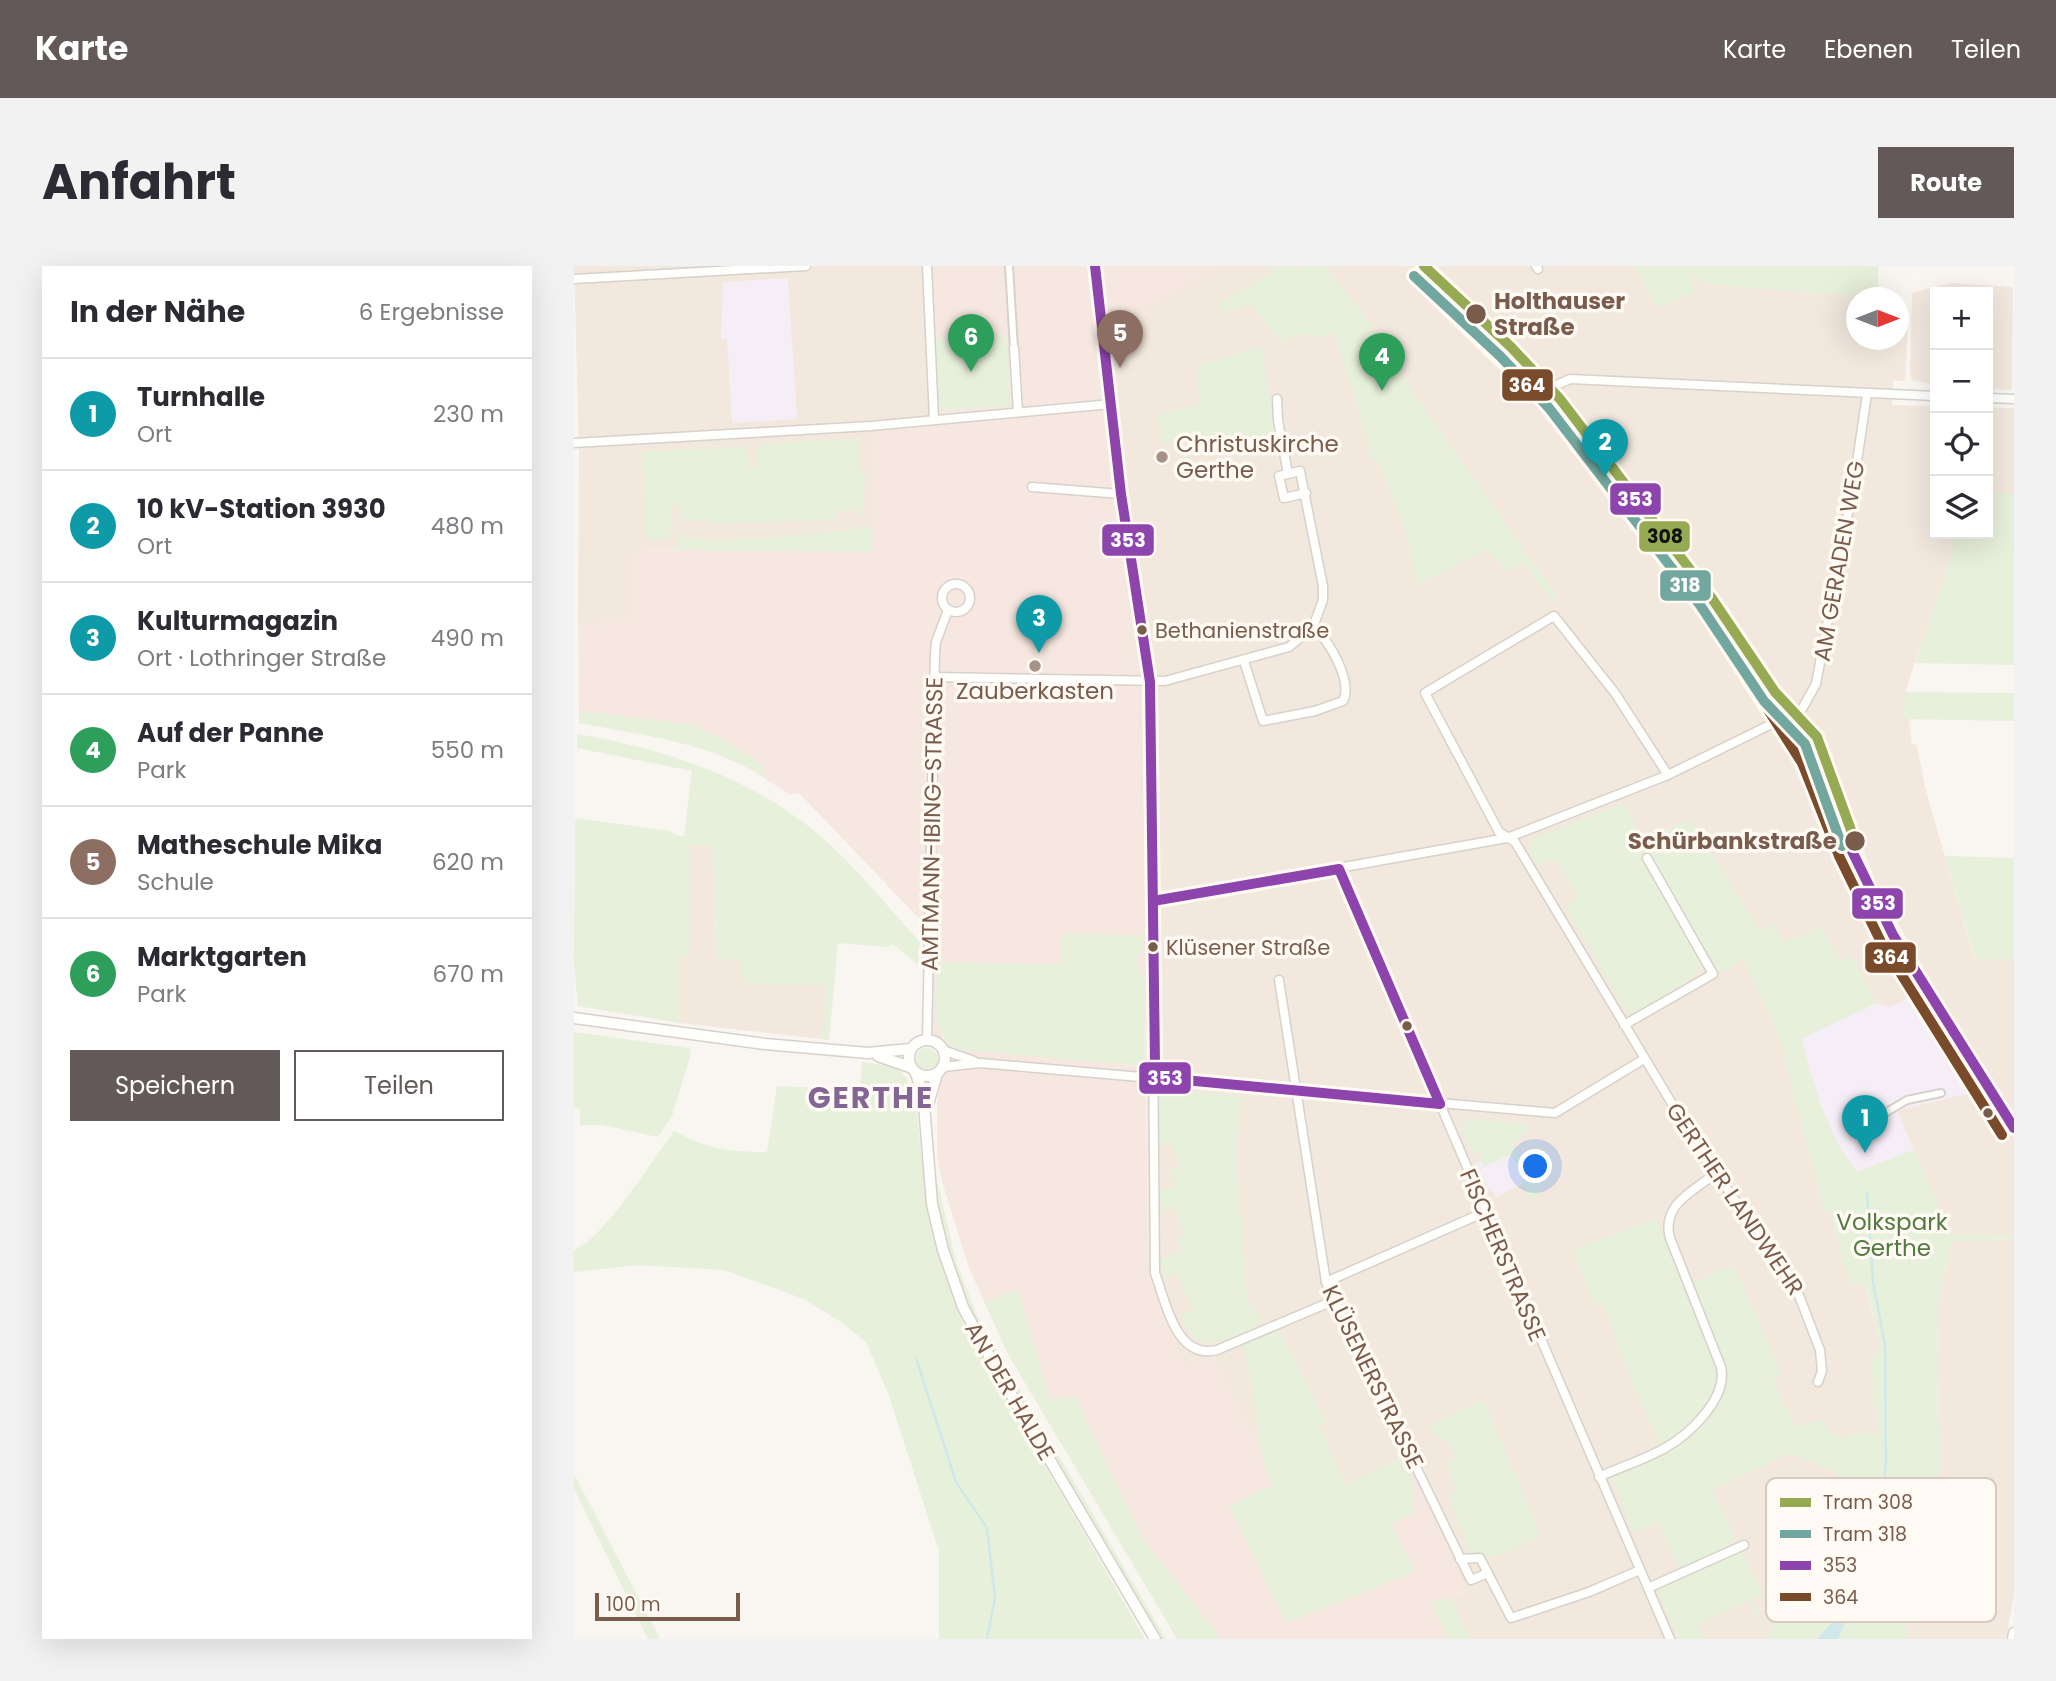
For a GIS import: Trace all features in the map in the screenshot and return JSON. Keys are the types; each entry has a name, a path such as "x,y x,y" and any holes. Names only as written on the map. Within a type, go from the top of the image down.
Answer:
{"main road":[{"path":"1429,268 1550,388 1716,604 1814,757 1849,844 1893,935 2014,1128"}],"street":[{"path":"574,279 806,266"},
{"path":"927,266 934,419"},
{"path":"1009,266 1018,412"},
{"path":"1096,266 1121,494 1150,682 1155,1273 1182,1340 1193,1349 1204,1352 1217,1350 1335,1300"},
{"path":"1550,388 1570,379 1930,396"},
{"name":"AM GERADEN WEG","path":"1788,714 1806,705 1816,684 1867,394"},
{"path":"1993,398 2014,399"},
{"path":"1277,399 1288,474"},
{"path":"574,443 807,430 1111,404"},
{"path":"935,677 1165,681 1289,647 1313,626 1323,600 1323,586 1306,493 1300,471 1279,476 1284,498 1306,493"},
{"path":"1032,487 1121,494"},
{"name":"AMTMANN-IBING-STRASSE","path":"927,1040 936,642 948,610"},
{"name":"GERTHER LANDWEHR","path":"1668,775 1615,693 1554,616 1425,693 1499,832 1515,842 1715,1174 1745,1210 1793,1280 1821,1350 1822,1371 1818,1382"},
{"path":"1244,661 1262,721 1304,714 1343,701 1347,686 1326,637 1313,626"},
{"path":"1153,901 1507,838 1668,775 1788,714"},
{"path":"1624,1025 1713,974 1647,858"},
{"name":"FISCHERSTRASSE","path":"1339,869 1670,1639"},
{"name":"KLÜSENERSTRASSE","path":"1279,980 1326,1282 1471,1580 1488,1573"},
{"path":"574,1018 701,1036 868,1053 911,1049 918,1042 927,1040 937,1043 943,1050 980,1063"},
{"path":"911,1049 913,1071"},
{"path":"940,1070 943,1050"},
{"path":"868,1053 926,1077 940,1070 980,1063 1555,1112 1644,1059"},
{"name":"AN DER HALDE","path":"925,1121 930,1086 940,1070"},
{"name":"AN DER HALDE","path":"913,1071 923,1093 932,1204 943,1250 963,1307 994,1366 1155,1639"},
{"path":"1868,1108 1875,1119 1907,1100 1941,1093"},
{"path":"1599,1477 1669,1445 1718,1395 1723,1376 1721,1367 1670,1238 1668,1223 1677,1202 1715,1174"},
{"path":"1326,1282 1485,1212"},
{"path":"1648,1588 1744,1545"},
{"path":"1460,1559 1480,1558 1511,1618 1589,1592 1640,1570"},
{"path":"2013,1639 2014,1633"}],"shaded area":[{"path":"574,266 1413,266 1540,390 1719,620 1807,755 1842,844 1904,969 1998,1119 2014,1137 2014,1238 1952,1235 1865,1283 1880,1345 1877,1434 1868,1478 1766,1478 1766,1622 1775,1622 1767,1639 1470,1639 1451,1598 1467,1592 1463,1585 1285,1507 1212,1357 1185,1368 1148,1269 1147,1072 1136,688 1119,544 637,550 636,618 603,618 603,625 578,624 579,453"},
{"path":"929,266 1219,266 1111,325 1096,327 1136,688 1144,879 1148,1269 1185,1367 1212,1357 1285,1507 1412,1479 1467,1591 1451,1599 1469,1639 1221,1639 1062,1445 1007,1352 969,1268 943,1185 937,1155 937,1105 940,1083 949,1059 948,1048 931,1036 931,931 799,793 790,795 763,777 762,765 720,737 691,725 579,711 578,624 602,625 603,618 636,618 637,550 871,552 876,430 936,424","holes":["1142,935 1142,953 1138,954 1139,975 1143,976 1145,1063 1141,1066 952,1046 942,1037 937,962 1061,965"]},
{"path":"1437,266 1689,266 1706,285 1846,294 1846,350 1906,350 1905,381 1893,380 1892,405 1930,406 1930,539 1953,539 1953,550 1905,692 1904,719 1909,719 1912,744 1917,745 1925,787 1974,958 2014,960 2014,1114 1972,1053 1879,890 1817,729 1791,703 1715,593 1610,452 1550,380"},
{"path":"788,278 797,419 732,423 727,339 721,339 723,282"},
{"path":"1951,283 2013,287 2012,390 1993,389 1993,287 1935,287"},
{"path":"1930,288 1930,383 1913,381 1910,374 1912,293"},
{"path":"1993,408 2014,408 2014,494 1993,493"},
{"path":"712,844 717,960 742,959 743,983 826,985 821,1039 680,1023 679,956 689,956 688,845"},
{"path":"1917,995 1974,1092 1897,1111 1914,1150 1857,1172 1843,1154 1821,1107 1801,1039 1876,1003 1889,1007"},
{"path":"1467,1119 1530,1125 1530,1131 1512,1142 1539,1184 1536,1197 1530,1200 1526,1182 1496,1197 1493,1191 1490,1192 1477,1163 1484,1160 1480,1151 1472,1154 1461,1128"},
{"path":"2014,1239 2014,1595 2006,1639 1906,1639 1906,1622 1996,1622 1996,1478 1940,1478 1937,1309 1952,1241"}],"green space":[{"path":"1279,266 1296,266 1300,271 1306,266 1325,266 1363,313 1415,395 1559,599 1553,603 1523,563 1506,572 1487,549 1417,586 1405,528 1376,459 1371,460 1367,454 1371,453 1334,331 1326,337 1297,334 1283,344 1251,305 1222,312 1218,303 1253,285"},
{"path":"1635,266 1878,266 1878,287 1846,287 1846,295 1706,285 1692,274 1693,293 1656,308"},
{"path":"1006,334 1011,406 945,410 935,406 932,339"},
{"path":"1261,346 1278,437 1199,447 1198,438 1160,443 1157,414 1199,406 1197,366"},
{"path":"858,438 859,471 865,472 862,516 858,516 858,509 838,511 836,519 714,524 710,521 684,521 681,519 680,504 671,504 670,538 646,540 642,451 747,447 750,469 758,468 757,445"},
{"path":"1993,493 2014,494 2014,665 1915,663 1953,550 1953,539 1993,539"},
{"path":"871,527 871,552 677,550 677,535 693,539 742,540"},
{"path":"1905,692 2014,693 2014,721 1904,719"},
{"path":"579,711 691,725 720,737 762,765 763,777 720,755 674,741 579,723"},
{"path":"577,734 665,754 721,775 775,803 833,847 920,942 918,965 893,944 888,947 838,943 829,1040 821,1039 826,985 742,983 742,959 717,960 712,845 689,845 689,956 679,956 680,1023 578,1006 574,964 575,818 670,831 684,836 692,771 577,748"},
{"name":"Volkspark Gerthe","path":"1624,803 1642,838 1691,820 1760,931 1773,923 1784,943 1822,928 1840,960 1851,955 1876,1003 1801,1039 1822,1108 1837,1141 1856,1172 1914,1150 1952,1235 2014,1235 2014,1239 1952,1241 1937,1309 1940,1478 1837,1478 1834,1471 1789,1454 1712,1489 1735,1537 1731,1539 1732,1544 1721,1548 1727,1558 1742,1551 1763,1595 1753,1599 1760,1615 1757,1619 1748,1600 1697,1624 1704,1639 1679,1639 1656,1588 1683,1577 1658,1523 1632,1532 1612,1476 1664,1455 1638,1397 1602,1303 1595,1306 1572,1251 1656,1218 1682,1286 1734,1265 1781,1373 1773,1380 1795,1427 1822,1420 1829,1432 1840,1438 1861,1433 1877,1434 1871,1361 1880,1345 1866,1285 1850,1285 1829,1210 1824,1211 1777,1031 1743,960 1720,973 1711,959 1701,964 1693,978 1633,1014 1626,1011 1565,906 1578,897 1555,858 1538,865 1528,849 1530,840"},
{"path":"1945,856 2014,858 2014,960 1975,959"},
{"path":"1061,934 1142,935 1143,953 1138,954 1139,975 1143,975 1145,1063 1141,1066 956,1049 947,1041 941,1032 935,1010 936,962 1061,965"},
{"path":"574,1032 689,1048 691,1053 672,1116 658,1137 602,1125 580,1125 580,1109 574,1108"},
{"path":"927,1048 937,1055 938,1059 931,1069 927,1070 917,1063 916,1059 923,1049"},
{"path":"862,1062 900,1070 907,1079 917,1115 926,1200 935,1242 963,1323 1145,1639 939,1639 939,1551 889,1396 866,1342 844,1324 804,1299 724,1270 639,1265 574,1272 574,1250 586,1243 613,1215 674,1131 697,1142 719,1148 767,1152 777,1086 860,1090"},
{"path":"1167,1088 1242,1097 1236,1153 1247,1299 1264,1322 1216,1342 1196,1338 1188,1330 1180,1315 1192,1310 1177,1273 1164,1277 1161,1260 1182,1251 1177,1238 1185,1235 1173,1206 1161,1211 1160,1192 1176,1185 1170,1170 1179,1166 1170,1142 1159,1146 1159,1098"},
{"path":"1467,1119 1530,1125 1530,1131 1512,1142 1539,1184 1536,1197 1530,1200 1512,1154 1483,1167 1480,1151 1472,1154 1461,1128"},
{"path":"938,1184 956,1261 977,1316 1166,1639 1161,1639 974,1318 945,1236 935,1185"},
{"path":"1018,1290 1050,1400 1075,1397 1142,1538 1221,1639 1177,1639 1007,1352 985,1301"},
{"path":"1279,1329 1326,1422 1319,1425 1346,1485 1404,1457 1413,1476 1414,1512 1391,1524 1415,1572 1286,1623 1229,1506 1273,1485 1262,1451 1251,1380 1241,1345"},
{"path":"1484,1400 1541,1536 1486,1560 1484,1553 1471,1553 1448,1496 1457,1491 1445,1464 1456,1458 1448,1442 1436,1436 1428,1426"},
{"path":"574,1474 660,1639 648,1639 574,1489"},
{"path":"1451,1598 1470,1639 1448,1639 1430,1602"},
{"path":"1775,1622 1907,1622 1906,1639 1767,1639"}],"water":[{"path":"1833,1622 1846,1622 1838,1639 1817,1639"}],"waterway":[{"path":"1867,1193 1873,1282 1885,1346 1884,1478"},
{"path":"916,1358 956,1482 987,1528 995,1598 987,1639"}],"tram line":[{"name":"308","path":"1424,266 1511,347 1560,399 1711,597 1775,692 1817,737 1855,841"},
{"name":"318","path":"1414,276 1501,357 1549,408 1700,605 1764,701 1805,744 1842,846"}],"transit line":[{"name":"353","path":"1095,266 1121,494 1150,682 1155,1064 1152,1077 1440,1104"},
{"name":"353","path":"1424,266 1550,388 1721,611 1814,757 1852,851 1893,935 2014,1128"},
{"name":"364","path":"1414,276 1540,397 1710,619 1802,763 1839,856 1881,942 2002,1135"},
{"name":"353","path":"1153,901 1339,869 1440,1104"}],"place":[{"name":"Holthauser Straße","path":"1476,314"},
{"name":"Matheschule Mika","path":"1120,368"},
{"name":"Marktgarten","path":"971,372"},
{"name":"Auf der Panne","path":"1382,391"},
{"name":"Christuskirche Gerthe","path":"1162,457"},
{"name":"10 kV-Station 3930","path":"1605,477"},
{"name":"Bethanienstraße","path":"1142,630"},
{"name":"Kulturmagazin","path":"1039,653"},
{"name":"Zauberkasten","path":"1035,666"},
{"name":"Schürbankstraße","path":"1855,841"},
{"name":"Klüsener Straße","path":"1153,947"},
{"name":"Turnhalle","path":"1865,1153"}],"district":[{"name":"GERTHE","path":"871,1097"}]}
